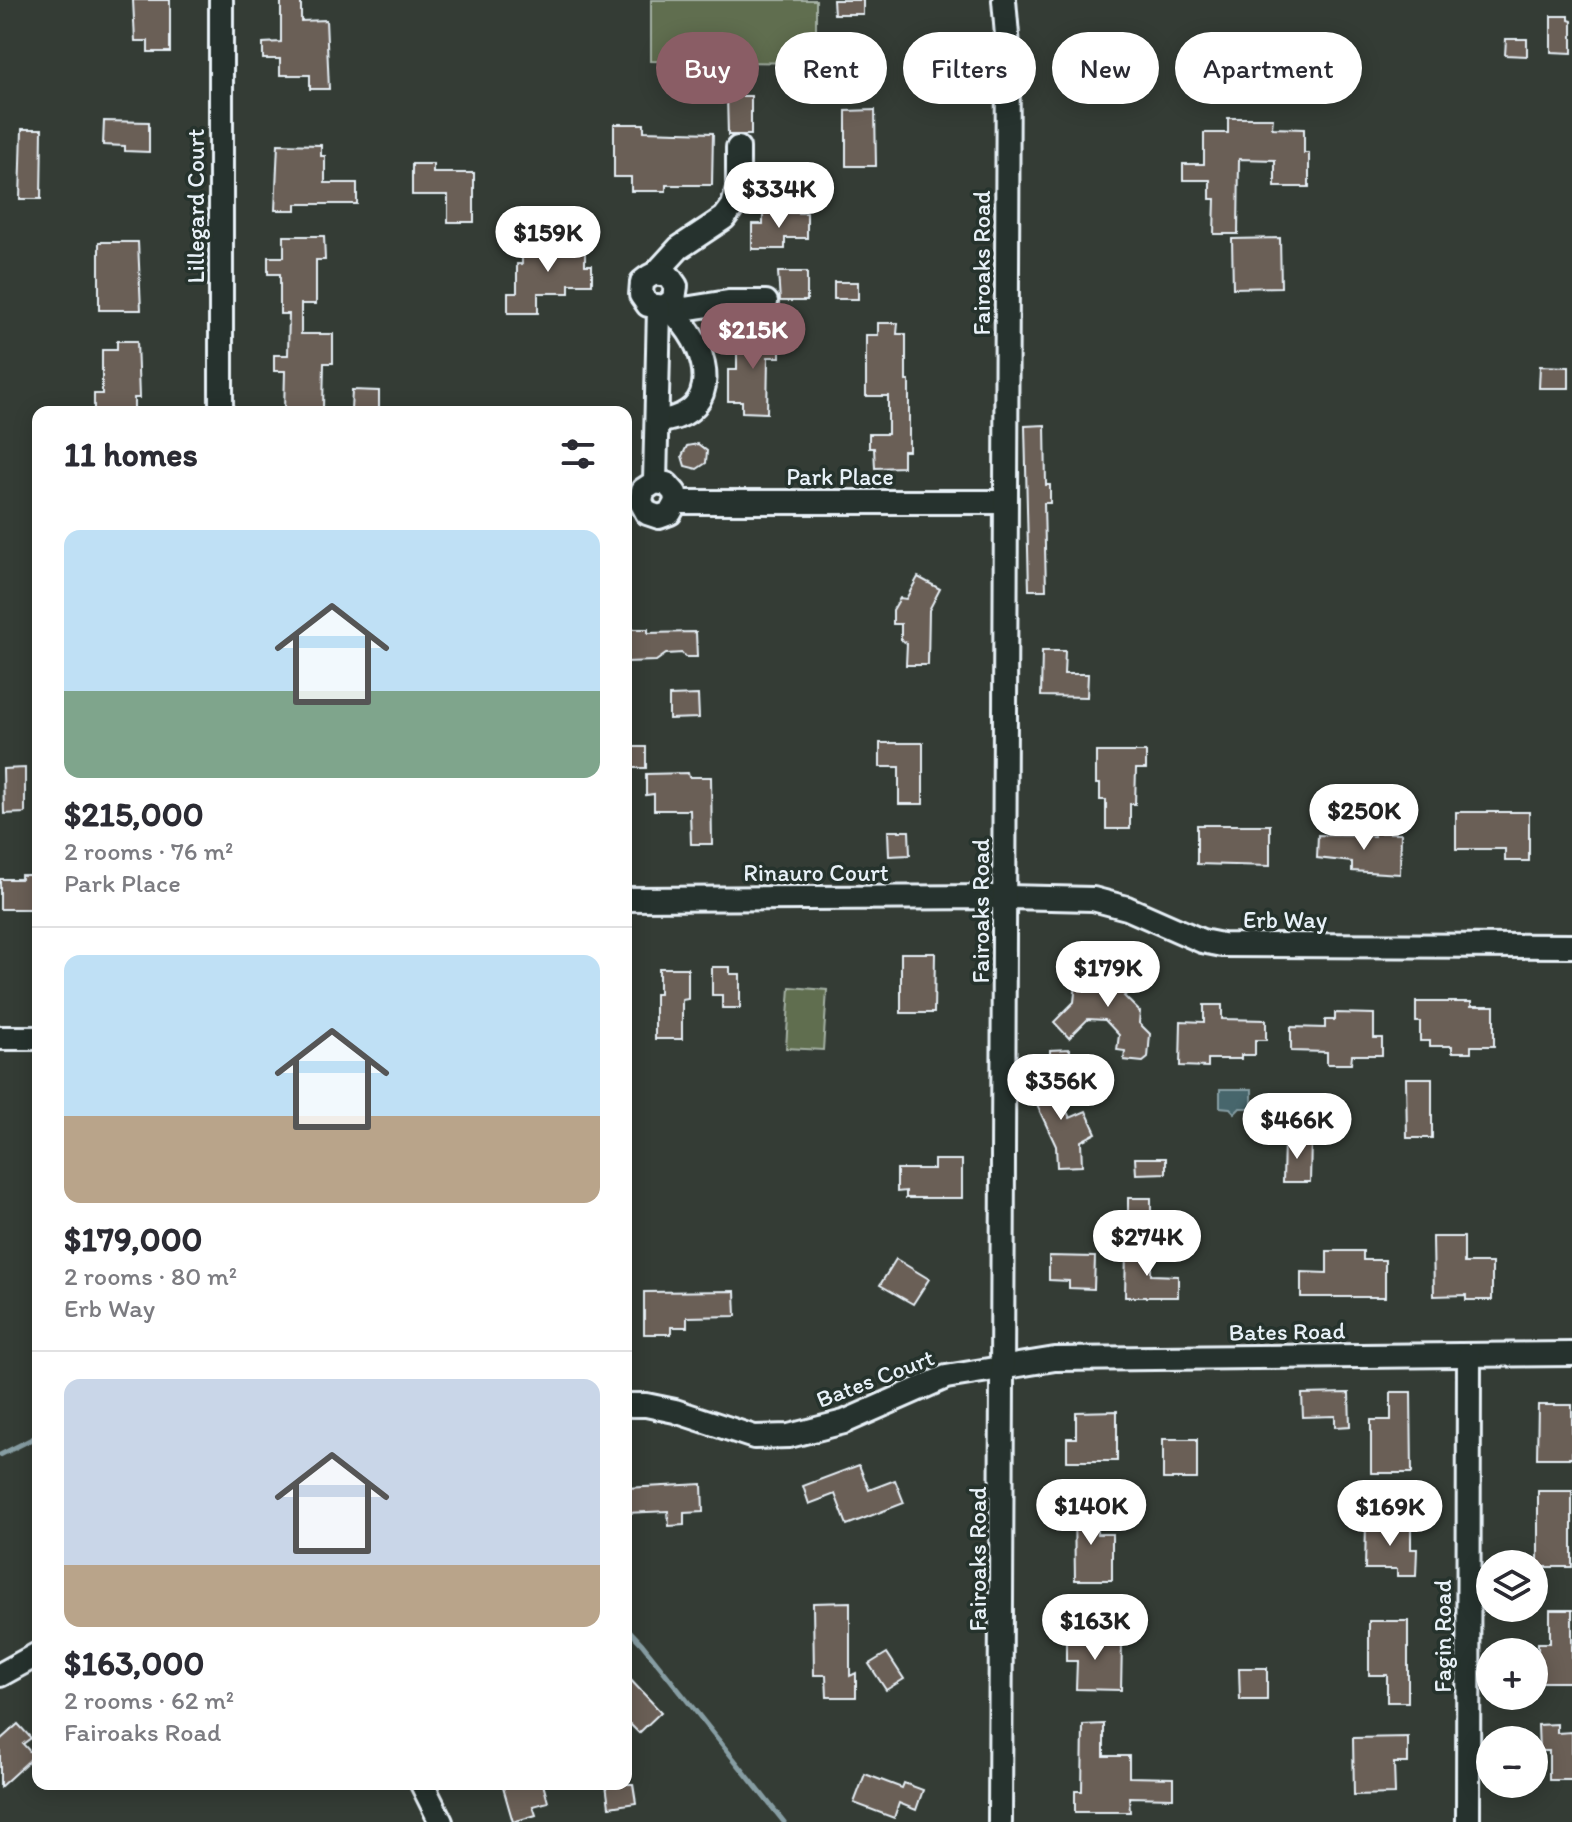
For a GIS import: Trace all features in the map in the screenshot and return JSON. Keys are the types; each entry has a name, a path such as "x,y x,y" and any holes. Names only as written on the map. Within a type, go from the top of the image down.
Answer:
{"street":[{"name":"Lillegard Court","path":"221,0 221,406"},
{"name":"Fairoaks Road","path":"1000,1822 1008,47 1004,0"},
{"name":"Park Place","path":"738,148 738,188 733,206 724,218 679,248 657,272 642,282 641,295 648,305 666,305 655,482 643,490 641,502 647,513 659,517 670,513 676,502 1005,502"},
{"path":"666,305 684,309 714,303 766,302"},
{"path":"657,421 674,420 696,406 702,396 704,371 700,347 666,305"},
{"path":"655,482 667,484 675,493 676,502"},
{"name":"Rinauro Court","path":"632,899 1006,897"},
{"name":"Erb Way","path":"1006,897 1093,899 1127,908 1202,941 1222,945 1572,946"},
{"path":"0,1038 32,1038"},
{"name":"Bates Road","path":"1004,1366 1055,1359 1572,1354"},
{"name":"Fagin Road","path":"1468,1822 1469,1355"},
{"name":"Bates Court","path":"632,1405 675,1411 754,1437 789,1436 844,1422 946,1377 1004,1366"},
{"path":"0,1675 32,1657"},
{"path":"425,1790 441,1822"}],"green space":[{"path":"651,0 816,0 816,32 775,32 775,63 759,62 759,32 656,32 656,61 651,61"},
{"path":"790,987 827,990 823,1050 786,1048"}],"water":[{"path":"1220,1089 1252,1089 1252,1108 1240,1108 1235,1113 1230,1108 1220,1107"}],"building":[{"path":"133,0 170,0 170,52 148,52 148,41 135,41"},
{"path":"281,0 301,0 301,21 326,20 329,89 310,89 310,75 280,75 280,59 263,59 263,43 281,42"},
{"path":"833,0 863,0 863,14 834,14"},
{"path":"1551,16 1569,16 1572,21 1572,53 1551,52"},
{"path":"1506,39 1527,39 1527,56 1505,55"},
{"path":"727,104 751,104 751,135 728,135"},
{"path":"875,110 876,166 846,166 846,111"},
{"path":"1228,118 1273,118 1272,128 1304,129 1304,153 1309,153 1309,187 1275,187 1275,160 1239,159 1238,234 1214,234 1215,199 1210,199 1210,180 1183,180 1183,164 1204,164 1204,133 1228,133"},
{"path":"104,121 149,122 149,152 125,151 125,146 103,145"},
{"path":"614,124 644,124 644,131 713,133 712,185 666,185 666,191 631,191 631,177 614,177"},
{"path":"22,129 42,129 41,199 20,199"},
{"path":"278,144 321,145 321,156 325,156 325,183 357,183 357,204 296,204 296,210 275,210"},
{"path":"412,164 433,164 433,173 474,173 474,222 448,222 448,195 412,195"},
{"path":"763,213 807,213 807,238 785,238 785,249 752,249 752,224 763,224"},
{"path":"284,236 324,236 325,260 316,260 316,304 301,304 301,334 333,334 333,363 324,363 323,406 284,406 285,371 274,371 274,355 288,355 289,314 280,314 280,274 268,274 268,257 284,257"},
{"path":"1280,238 1281,287 1233,288 1232,239"},
{"path":"99,242 138,242 141,310 99,310"},
{"path":"567,242 585,242 585,265 592,265 592,284 569,284 569,293 538,293 538,313 508,313 508,293 517,293 517,264 522,264 522,246 567,246"},
{"path":"778,272 807,272 807,301 780,301"},
{"path":"834,282 858,282 858,299 834,299"},
{"path":"878,323 898,323 897,334 906,334 909,451 903,451 903,467 875,468 874,448 869,448 869,434 888,434 888,396 866,396 866,335 878,335"},
{"path":"737,334 780,335 780,357 768,357 767,413 742,412 742,401 728,401 728,370 737,370"},
{"path":"117,341 137,341 139,398 134,398 134,406 94,406 94,394 102,394 102,350 117,350"},
{"path":"1540,366 1569,367 1569,388 1539,388"},
{"path":"352,390 379,391 379,406 351,406"},
{"path":"1045,425 1046,485 1050,485 1050,503 1044,503 1046,590 1029,590 1025,426"},
{"path":"698,444 707,451 706,463 697,469 685,466 682,456 687,446"},
{"path":"918,577 940,589 929,610 928,665 906,665 907,643 901,640 901,624 893,624 893,610 900,598 906,599"},
{"path":"632,629 648,629 648,633 696,632 697,657 685,657 682,653 666,654 656,661 632,662"},
{"path":"1042,651 1065,651 1064,674 1088,674 1087,697 1041,696"},
{"path":"698,695 699,718 669,719 669,696"},
{"path":"880,743 923,743 923,804 899,804 899,767 880,767"},
{"path":"632,747 646,747 646,768 632,768"},
{"path":"1096,752 1146,752 1146,769 1136,769 1135,804 1130,804 1130,829 1106,829 1106,800 1100,800 1100,784 1096,784"},
{"path":"25,768 25,813 4,814 3,769"},
{"path":"688,773 689,777 711,777 712,844 691,844 690,810 654,810 654,794 646,795 646,774"},
{"path":"1456,812 1529,812 1529,861 1505,861 1505,849 1456,849"},
{"path":"1197,825 1270,825 1270,866 1197,864"},
{"path":"888,831 909,831 910,855 889,856"},
{"path":"1374,833 1401,833 1400,874 1352,871 1352,862 1317,858 1318,835 1374,836"},
{"path":"21,875 32,875 32,909 0,909 0,879 21,879"},
{"path":"901,953 935,953 934,1013 901,1013"},
{"path":"1094,959 1110,960 1135,986 1124,996 1140,1012 1139,1023 1150,1034 1148,1058 1143,1062 1124,1060 1125,1051 1117,1050 1119,1035 1105,1020 1088,1019 1069,1038 1054,1022 1074,1002 1076,984 1093,966"},
{"path":"712,967 730,967 730,974 740,974 740,1008 722,1008 722,995 712,995"},
{"path":"659,968 688,968 688,999 682,1000 682,1039 655,1039 655,994 659,994"},
{"path":"1416,1002 1471,1002 1471,1006 1494,1006 1494,1046 1471,1046 1471,1052 1452,1052 1452,1046 1430,1046 1430,1041 1420,1041"},
{"path":"1204,1005 1222,1005 1222,1019 1266,1020 1266,1040 1255,1040 1255,1055 1241,1055 1241,1059 1208,1059 1208,1067 1180,1066 1181,1021 1204,1022"},
{"path":"1335,1013 1374,1014 1374,1038 1382,1038 1382,1055 1352,1055 1351,1064 1327,1064 1327,1052 1291,1051 1291,1027 1325,1028 1325,1020 1335,1020"},
{"path":"1070,1049 1070,1071 1050,1072 1050,1050"},
{"path":"1027,1076 1050,1076 1070,1118 1086,1111 1096,1133 1081,1141 1082,1166 1057,1167 1056,1146 1030,1090 1027,1090"},
{"path":"1406,1078 1432,1078 1432,1138 1407,1138"},
{"path":"1284,1140 1311,1140 1310,1182 1283,1182"},
{"path":"1135,1158 1166,1158 1166,1173 1136,1174"},
{"path":"934,1160 962,1160 962,1198 906,1198 906,1191 897,1192 897,1169 934,1169"},
{"path":"1128,1198 1151,1198 1151,1220 1128,1220"},
{"path":"1433,1237 1464,1237 1464,1263 1492,1263 1492,1300 1466,1300 1466,1295 1434,1296"},
{"path":"1126,1250 1151,1250 1151,1275 1178,1276 1178,1297 1125,1297"},
{"path":"1327,1251 1363,1251 1363,1260 1385,1260 1385,1297 1301,1297 1301,1272 1327,1273"},
{"path":"1049,1256 1095,1257 1094,1289 1069,1288 1069,1281 1049,1280"},
{"path":"896,1259 929,1279 913,1304 880,1285"},
{"path":"735,1291 736,1316 687,1317 687,1327 671,1327 671,1334 644,1334 644,1292"},
{"path":"1391,1392 1411,1392 1412,1473 1371,1473 1371,1420 1391,1420"},
{"path":"1349,1393 1350,1426 1335,1427 1335,1416 1303,1417 1302,1394"},
{"path":"1538,1405 1572,1405 1572,1458 1537,1458"},
{"path":"1117,1411 1117,1461 1067,1461 1067,1438 1076,1438 1076,1412"},
{"path":"1163,1439 1197,1439 1197,1479 1163,1479"},
{"path":"859,1465 869,1490 895,1480 904,1503 847,1525 835,1494 809,1504 803,1486"},
{"path":"702,1484 703,1512 684,1513 684,1525 669,1526 668,1511 632,1513 632,1488"},
{"path":"1538,1491 1572,1491 1572,1567 1548,1567 1548,1550 1538,1550"},
{"path":"1074,1505 1097,1505 1097,1534 1112,1534 1112,1580 1075,1580"},
{"path":"1366,1522 1411,1522 1411,1549 1417,1549 1416,1576 1397,1576 1397,1569 1365,1569"},
{"path":"850,1602 850,1676 856,1673 856,1697 827,1697 826,1675 814,1675 813,1603"},
{"path":"1550,1610 1572,1610 1572,1682 1548,1682"},
{"path":"1369,1621 1408,1621 1408,1702 1387,1702 1387,1675 1369,1675"},
{"path":"1066,1633 1087,1633 1087,1641 1122,1642 1121,1690 1076,1689 1077,1661 1066,1661"},
{"path":"887,1653 904,1679 886,1690 869,1664"},
{"path":"1239,1668 1267,1668 1267,1700 1240,1700"},
{"path":"632,1681 661,1712 639,1733 632,1726"},
{"path":"18,1724 31,1738 23,1744 32,1758 0,1787 0,1740"},
{"path":"1104,1724 1104,1756 1129,1756 1129,1777 1173,1778 1173,1798 1129,1797 1130,1812 1075,1812 1075,1791 1082,1791 1083,1725"},
{"path":"1557,1724 1557,1733 1572,1732 1572,1780 1549,1780 1548,1726 1538,1725"},
{"path":"1408,1737 1408,1763 1394,1763 1395,1794 1354,1795 1353,1738"},
{"path":"865,1774 902,1788 904,1783 923,1790 916,1810 899,1803 894,1818 854,1803"},
{"path":"633,1784 636,1803 609,1807 607,1790 632,1790"},
{"path":"504,1790 545,1790 548,1802 533,1806 536,1815 513,1822"}],"waterway":[{"path":"0,1455 32,1439"},
{"path":"632,1633 784,1822"}]}
